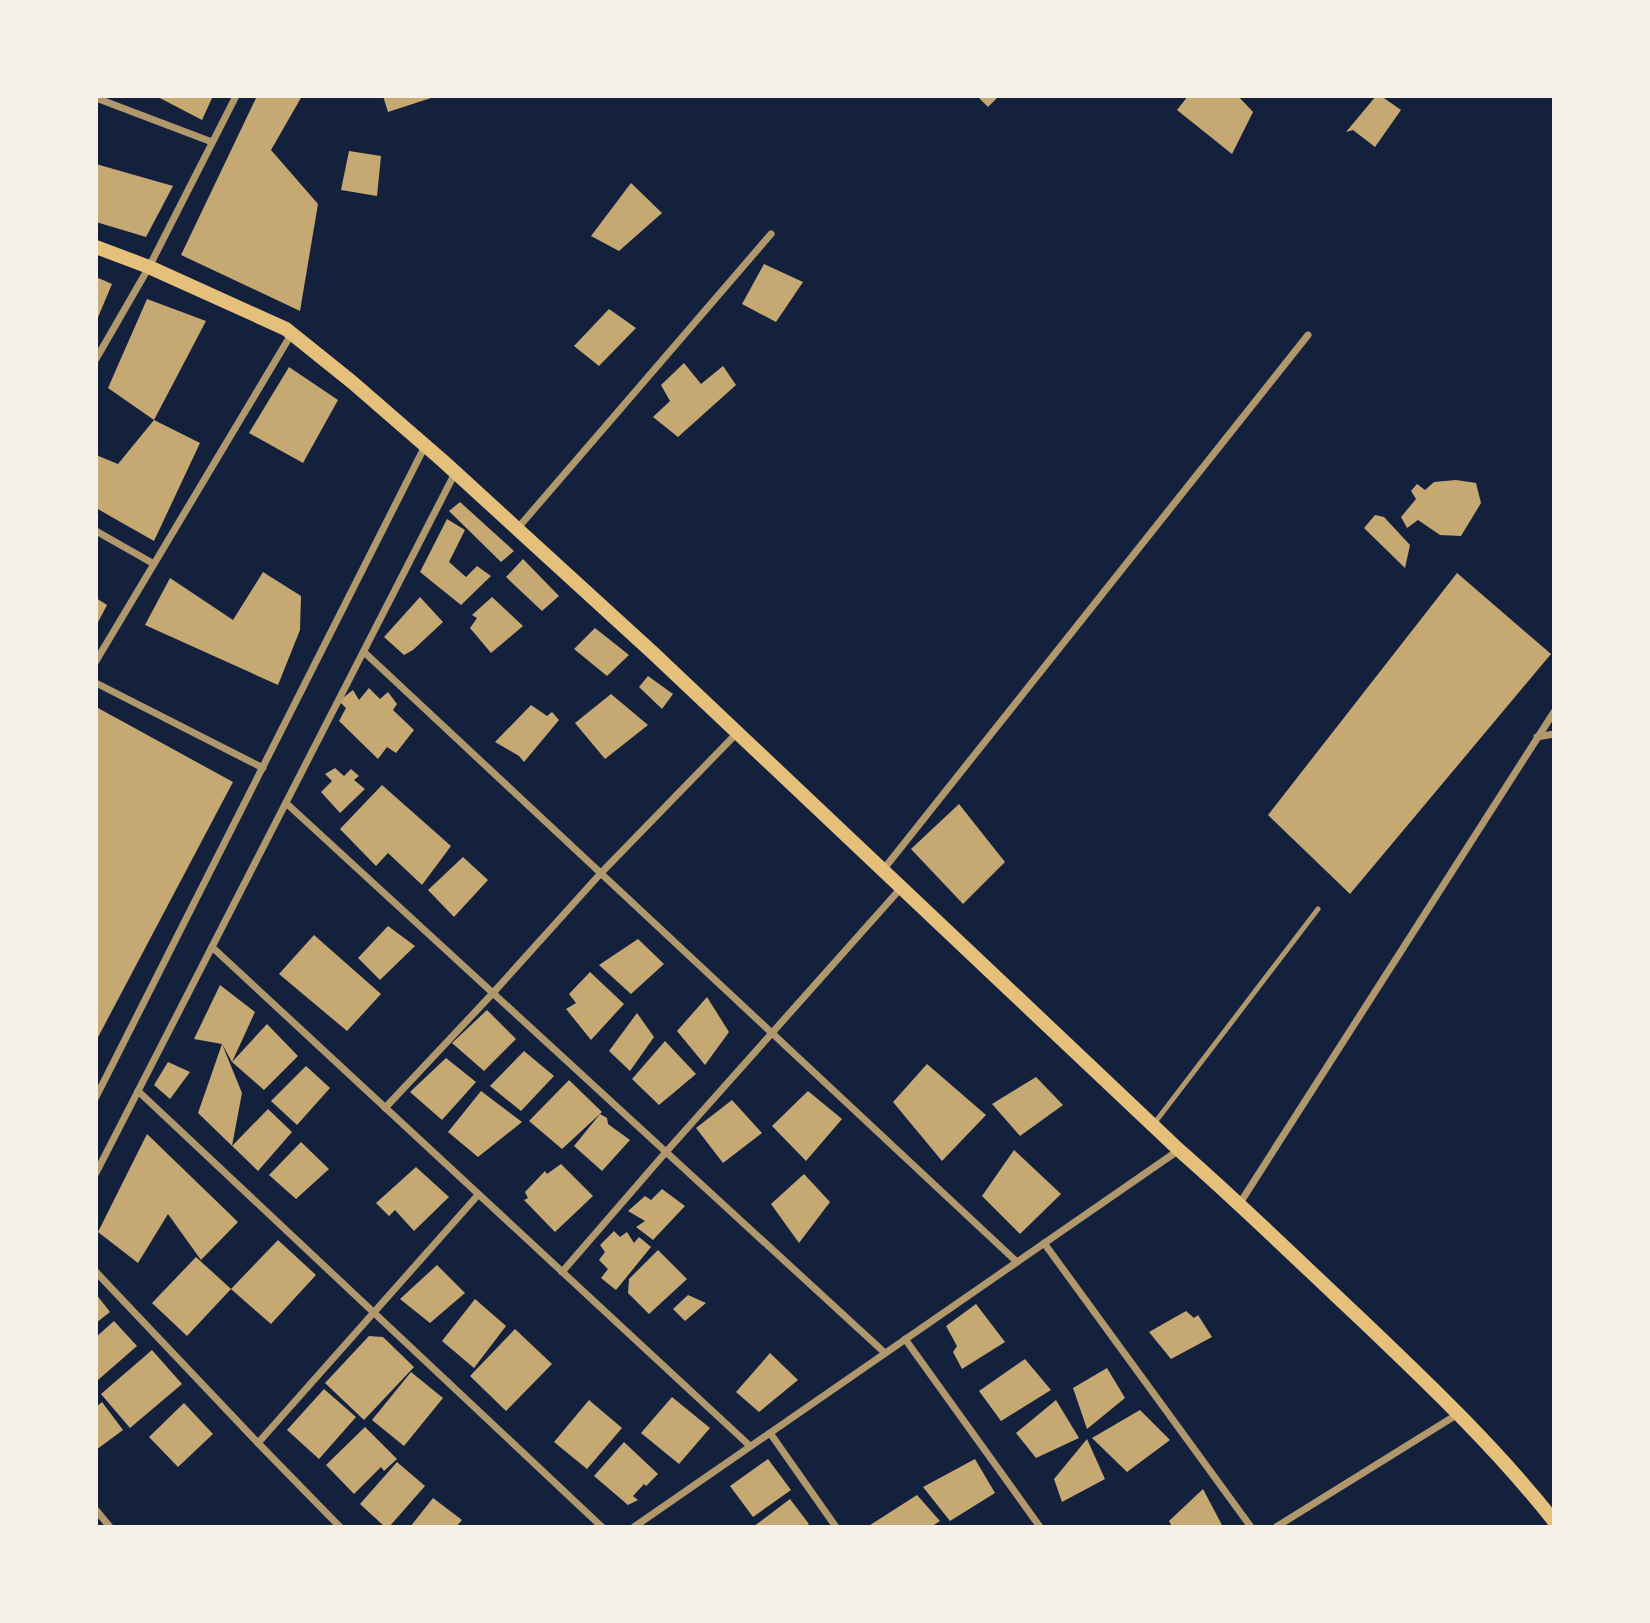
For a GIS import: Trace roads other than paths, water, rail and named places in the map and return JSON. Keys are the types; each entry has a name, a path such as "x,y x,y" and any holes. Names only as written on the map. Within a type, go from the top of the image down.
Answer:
{"main road":[{"path":"96,247 149,267 268,320 292,333 352,382 517,528 1153,1125 1240,1203 1459,1413 1554,1521"}],"street":[{"path":"96,359 149,267 236,96"},
{"path":"96,98 212,142"},
{"path":"517,528 771,234"},
{"path":"96,662 292,333"},
{"path":"883,870 1308,335"},
{"path":"96,1097 425,446"},
{"path":"96,1173 456,473"},
{"path":"96,531 154,564"},
{"path":"364,652 1017,1262"},
{"path":"96,683 262,768"},
{"path":"1240,1203 1554,712"},
{"path":"385,1108 601,873 737,733"},
{"path":"1538,737 1554,734"},
{"path":"286,803 885,1353"},
{"path":"562,1272 901,888"},
{"path":"212,947 750,1446"},
{"path":"138,1091 602,1527"},
{"path":"634,1527 1180,1150"},
{"path":"258,1443 478,1195"},
{"path":"1044,1243 1251,1527"},
{"path":"96,1272 340,1527"},
{"path":"905,1339 1040,1527"},
{"path":"1276,1527 1459,1413"},
{"path":"769,1433 836,1527"},
{"path":"96,1510 110,1527"},
{"path":"645,1520 650,1527"}],"lane":[{"path":"1153,1125 1318,909"}]}
